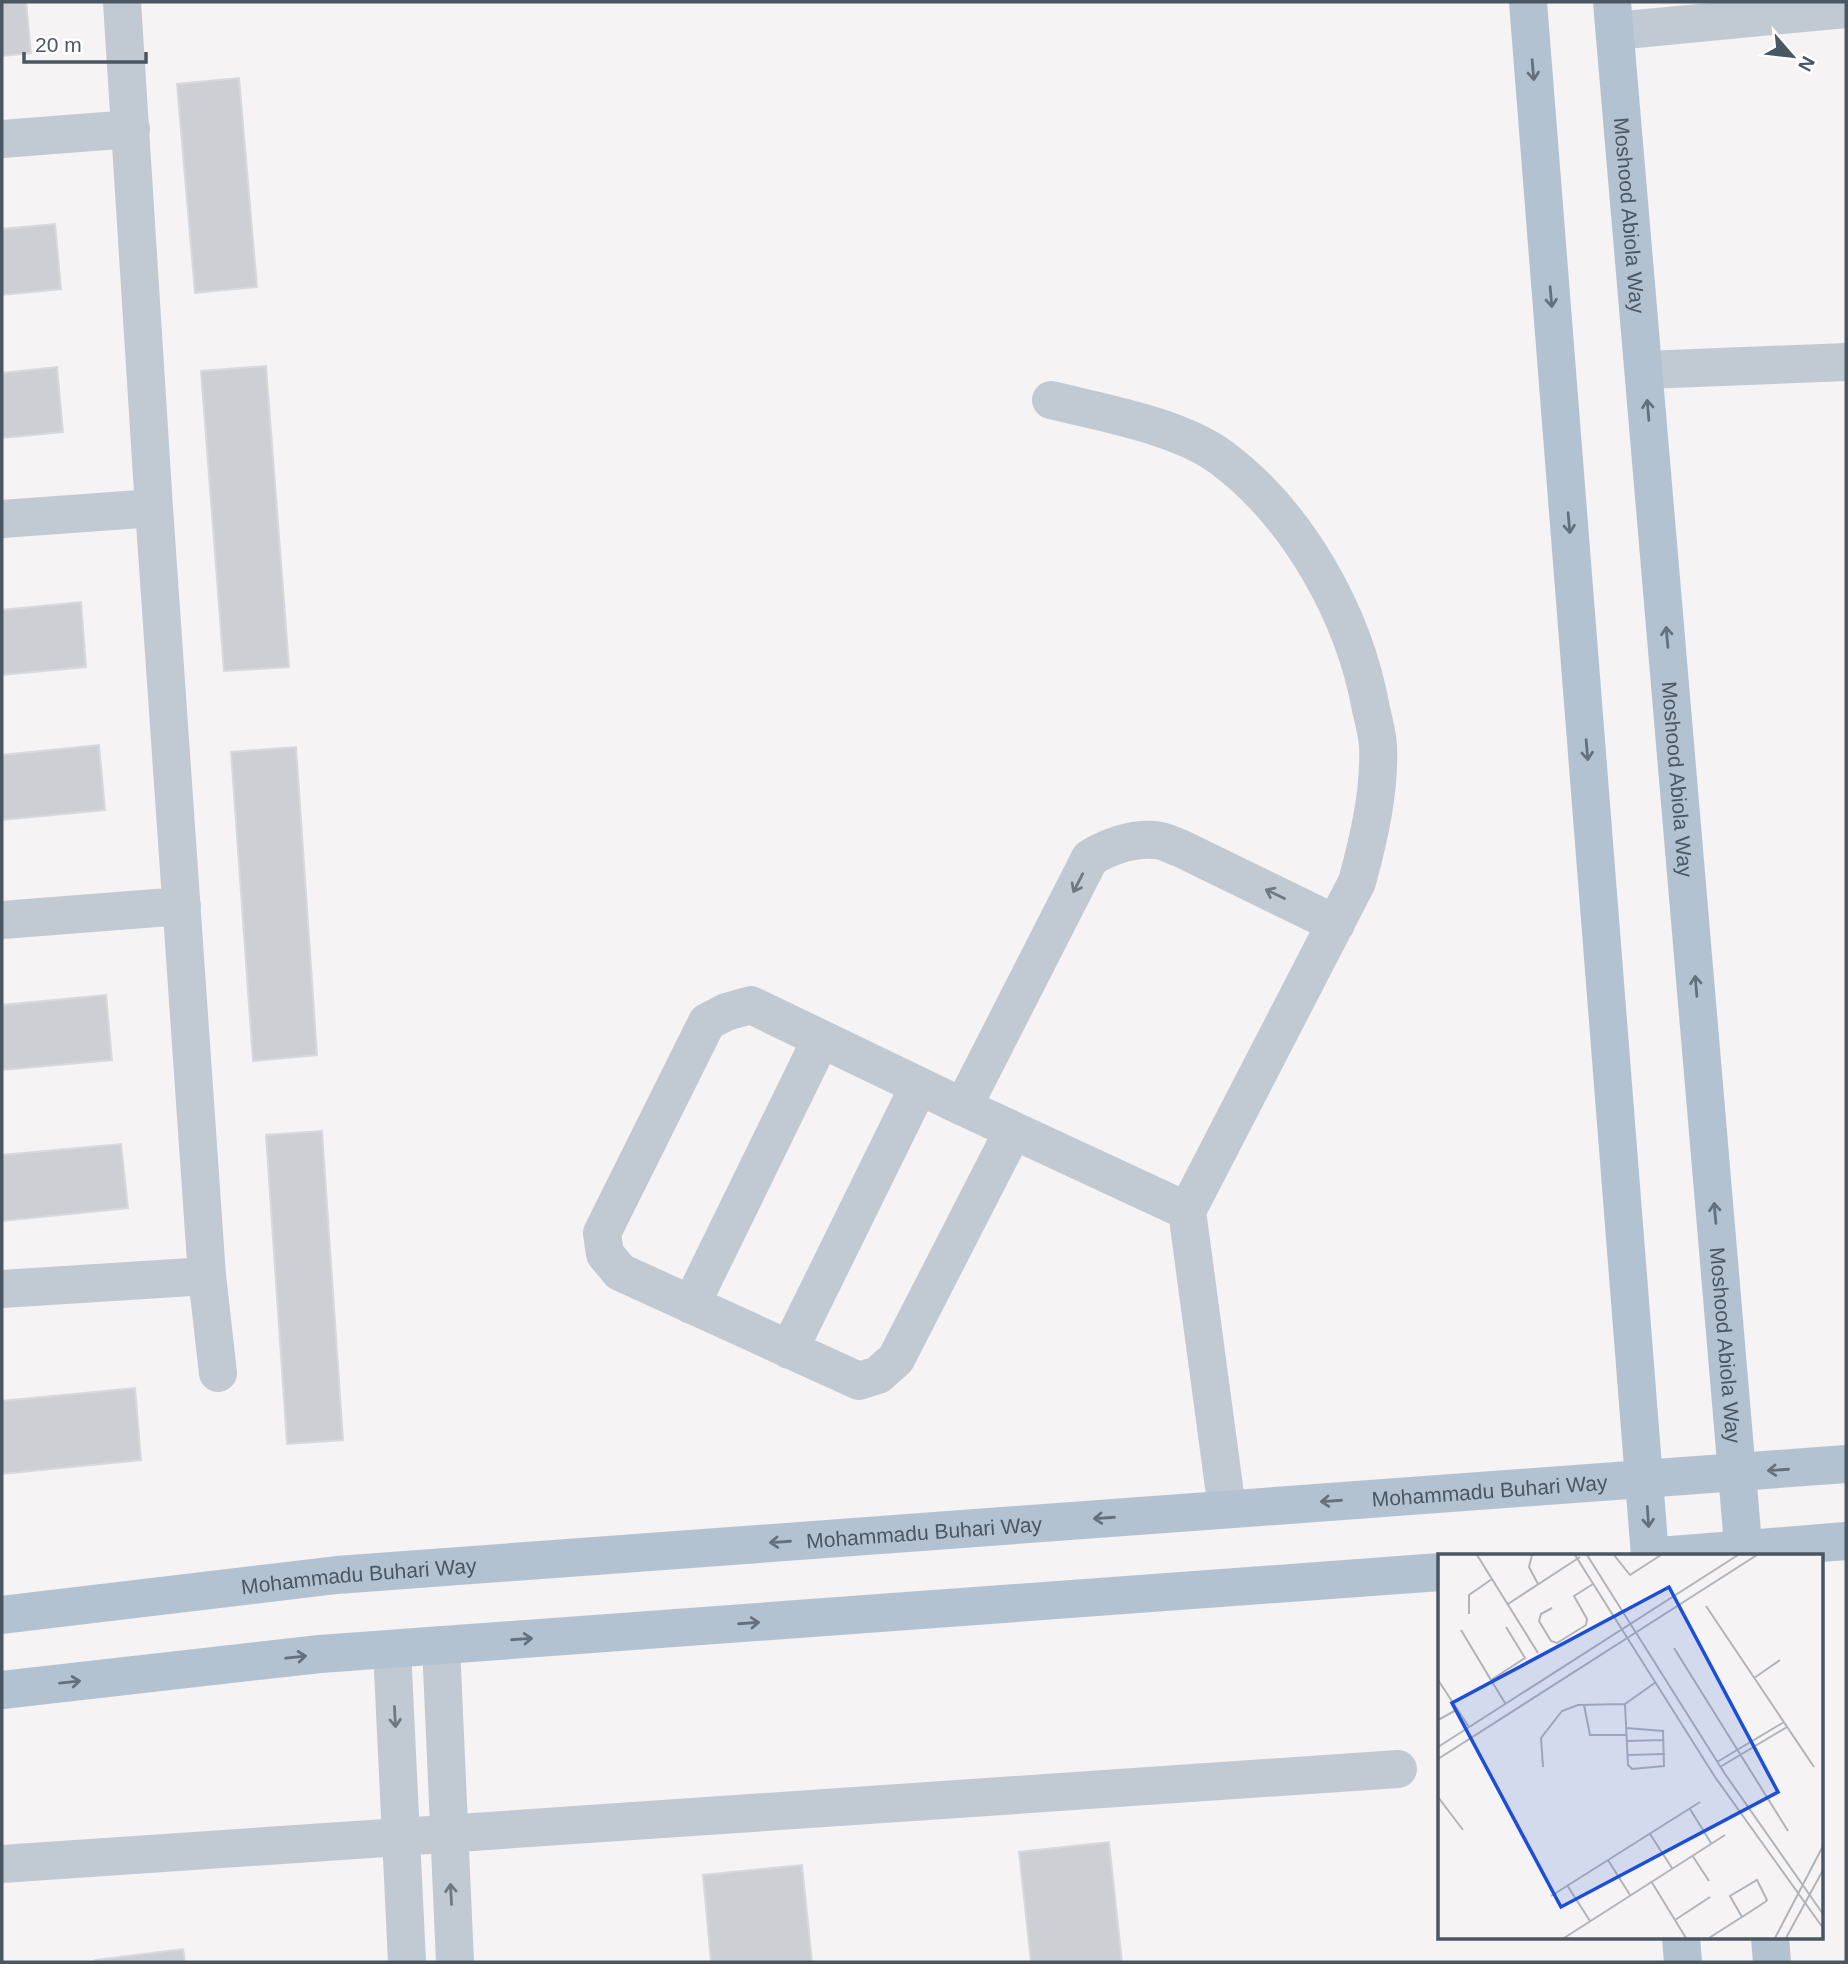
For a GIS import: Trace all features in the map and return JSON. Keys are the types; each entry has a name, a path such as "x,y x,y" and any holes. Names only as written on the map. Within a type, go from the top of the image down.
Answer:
{"main road":[{"path":"1528,2 1650,1554"},
{"name":"Moshood Abiola Way","path":"1614,16 1744,1553"},
{"name":"Mohammadu Buhari Way","path":"2,1615 337,1575 1846,1464"},
{"path":"1716,1554 1846,1541"},
{"path":"2,1690 391,1649 1438,1572"},
{"path":"1681,1940 1683,1962"},
{"path":"1770,1940 1772,1962"}],"street":[{"path":"122,2 207,1276 218,1373"},
{"path":"1614,16 1846,9"},
{"path":"2,139 131,130"},
{"path":"1645,370 1846,362"},
{"path":"1051,400 1177,434 1220,457 1262,494 1306,548 1336,601 1354,642 1367,684 1378,745 1376,793 1357,882 1187,1210 1227,1509"},
{"path":"2,519 154,508"},
{"path":"963,1107 1090,858 1104,850 1126,842 1154,840 1180,848 1336,923"},
{"path":"2,920 183,905"},
{"path":"1013,1131 897,1359 878,1375 859,1381 620,1272 605,1254 602,1233 707,1022 726,1012 751,1005 1013,1131 1187,1210"},
{"path":"691,1305 821,1039"},
{"path":"789,1350 919,1086"},
{"path":"2,1289 207,1276"},
{"path":"441,1645 455,1962"},
{"path":"391,1649 407,1962"},
{"path":"2,1864 1398,1769"}],"building":[{"path":"2,2 26,2 31,53 2,56"},
{"path":"239,78 257,287 195,293 177,84"},
{"path":"55,224 61,289 2,295 2,229"},
{"path":"266,366 289,667 224,671 201,371"},
{"path":"57,367 63,432 2,438 2,373"},
{"path":"81,602 86,667 2,675 2,610"},
{"path":"99,745 105,810 2,820 2,755"},
{"path":"296,747 317,1055 253,1061 231,752"},
{"path":"106,995 112,1060 2,1070 2,1005"},
{"path":"322,1131 343,1440 287,1444 266,1135"},
{"path":"121,1144 128,1208 2,1221 2,1155"},
{"path":"135,1388 141,1460 2,1474 2,1401"},
{"path":"1109,1842 1122,1962 1031,1962 1019,1852"},
{"path":"802,1865 812,1962 711,1962 703,1875"},
{"path":"183,1949 185,1962 95,1960"}]}
